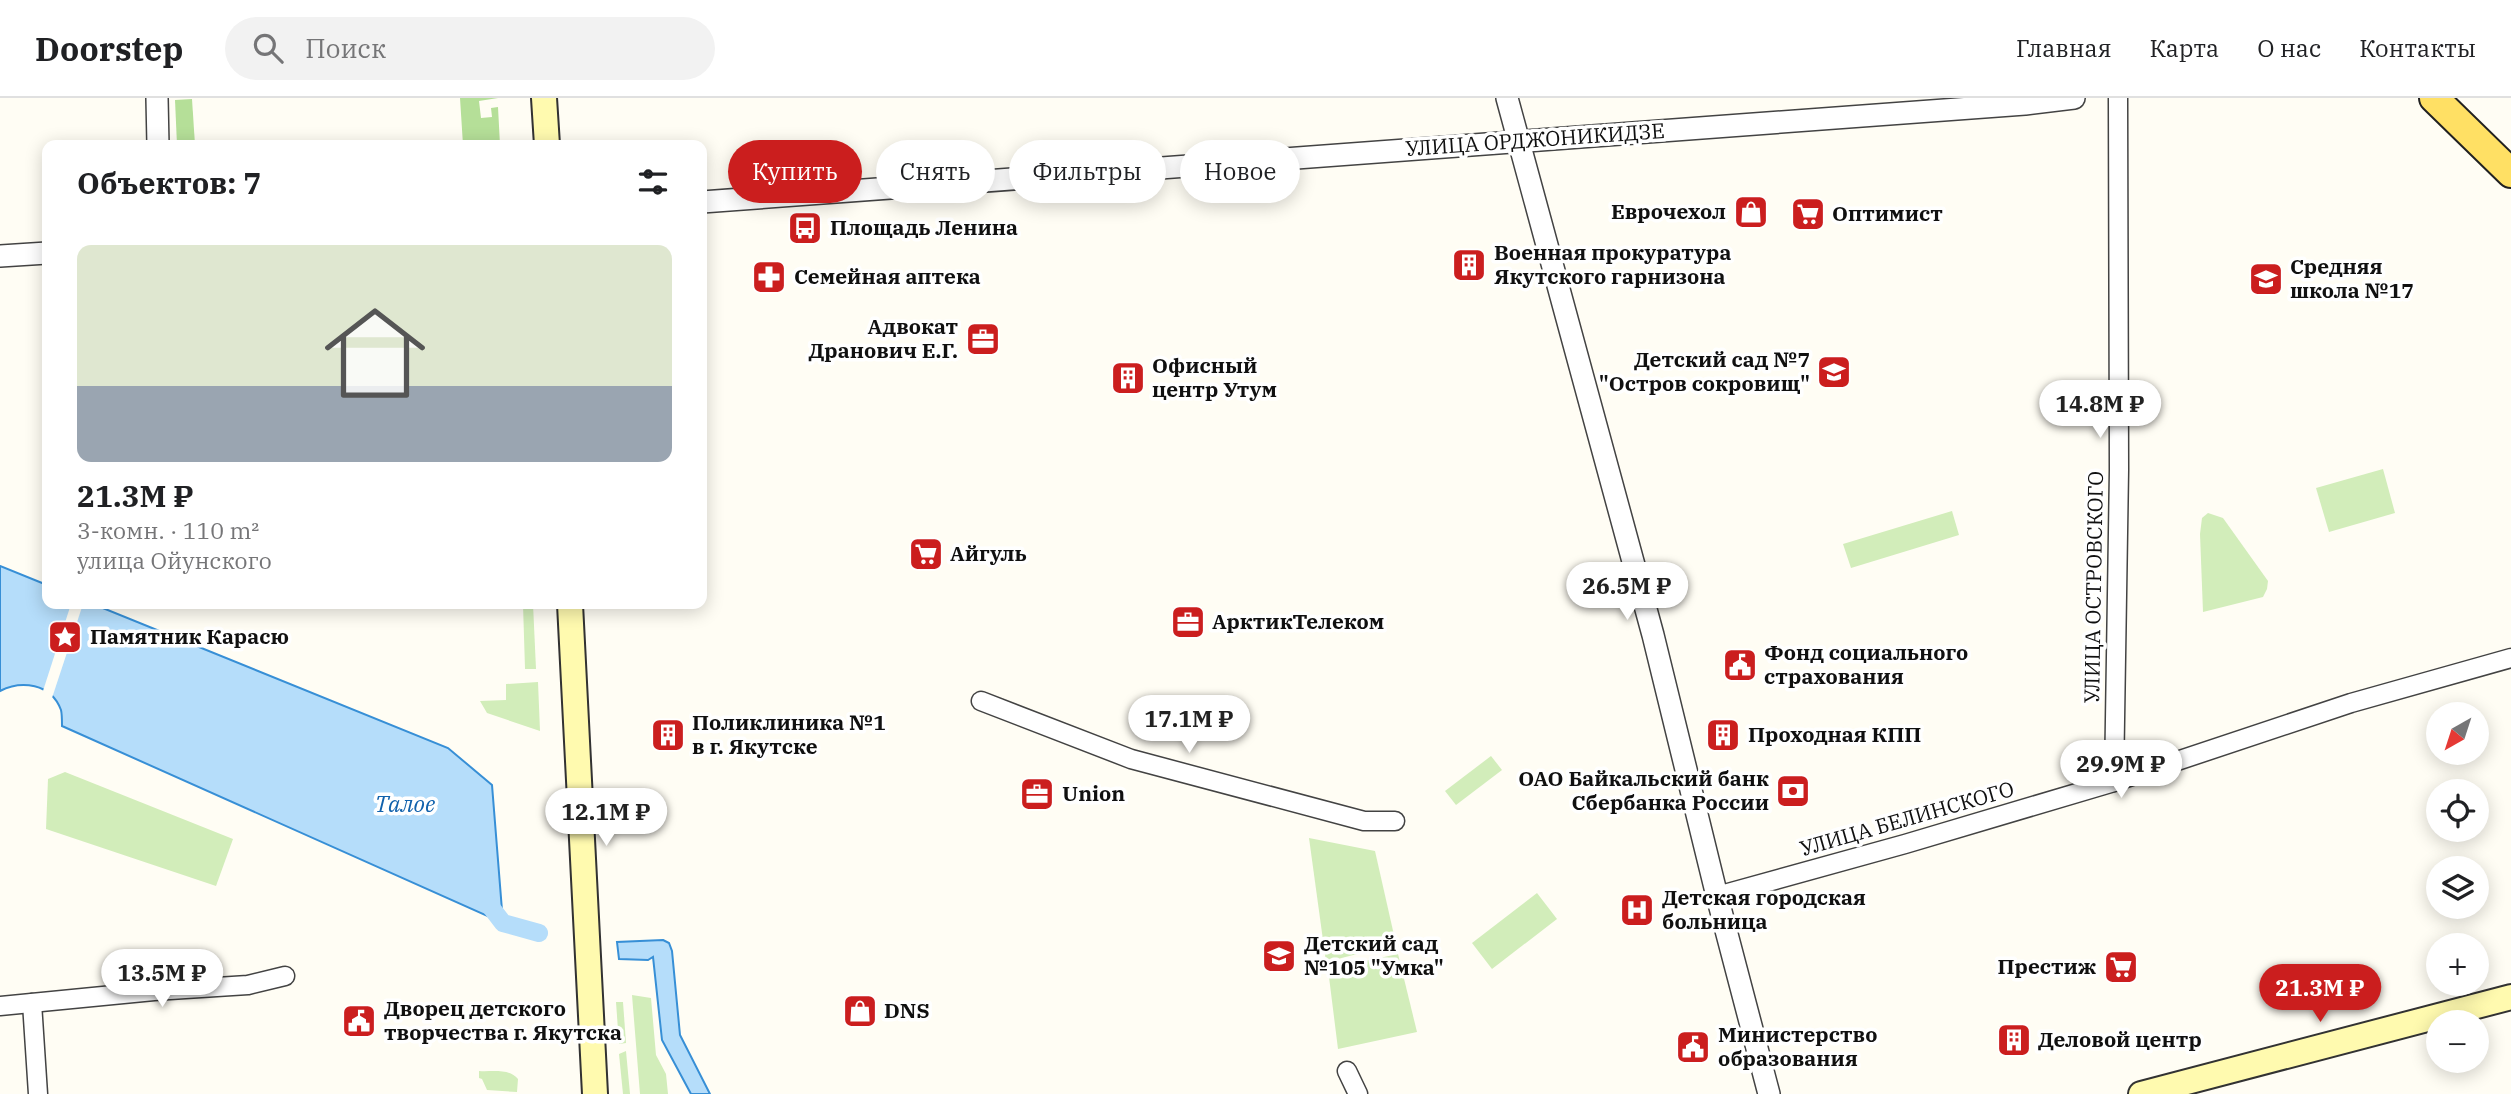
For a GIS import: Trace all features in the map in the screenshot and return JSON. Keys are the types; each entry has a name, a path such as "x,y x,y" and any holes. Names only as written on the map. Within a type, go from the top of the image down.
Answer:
{"main road":[{"path":"544,98 547,140"},
{"path":"2434,98 2511,173"},
{"path":"570,609 595,1094"},
{"path":"2141,1094 2511,997"}],"street":[{"path":"157,98 158,140"},
{"path":"1507,98 1653,635 1769,1094"},
{"name":"УЛИЦА ОРДЖОНИКИДЗЕ","path":"707,202 2025,104 2074,98"},
{"name":"УЛИЦА ОСТРОВСКОГО","path":"2114,782 2119,470 2118,98"},
{"path":"0,256 42,253"},
{"name":"УЛИЦА БЕЛИНСКОГО","path":"1717,896 1906,844 2114,782 2351,703 2511,658"},
{"path":"981,701 1131,759 1364,821 1395,821"},
{"path":"0,1006 154,990 248,985 285,976"},
{"path":"32,1003 38,1094"},
{"path":"1348,1071 1358,1094"}],"green space":[{"path":"460,98 498,98 479,101 481,118 492,117 491,108 498,107 500,140 463,140"},
{"path":"192,99 195,140 177,140 175,100"},
{"path":"2383,469 2395,513 2329,532 2316,488"},
{"path":"1952,511 1959,535 1851,568 1843,544"},
{"path":"2208,513 2223,518 2268,581 2263,597 2203,612 2200,534 2202,518"},
{"path":"523,609 533,609 536,669 525,669"},
{"path":"538,682 540,731 487,713 480,701 506,700 506,684"},
{"path":"1491,756 1502,770 1456,805 1445,791"},
{"path":"65,772 233,839 216,886 46,829 48,779"},
{"path":"1309,838 1375,851 1396,944 1326,962"},
{"path":"1537,893 1557,919 1492,969 1472,943"},
{"path":"1398,954 1417,1032 1338,1049 1328,969"},
{"path":"632,995 651,998 656,1055 666,1074 668,1094 640,1094"},
{"path":"616,1002 623,1002 626,1043 619,1044"},
{"path":"626,1051 630,1094 623,1094 619,1054"},
{"path":"479,1071 505,1072 514,1076 518,1079 517,1092 487,1090 479,1078"}],"water":[{"name":"Талое","path":"0,566 42,583 42,609 105,609 448,748 492,785 503,923 62,726 61,710 43,689 26,685 0,691"},
{"path":"663,940 669,943 672,951 680,1035 710,1094 691,1094 662,1040 653,957 648,960 619,959 617,942"}],"pier":[{"path":"69,609 81,609 51,701 42,694"}],"waterway":[{"path":"490,906 503,923 539,933"}],"place":[{"name":"Еврочехол","path":"1751,212"},
{"name":"Оптимист","path":"1808,214"},
{"name":"Площадь Ленина","path":"805,228"},
{"name":"Военная прокуратура Якутского гарнизона","path":"1469,265"},
{"name":"Семейная аптека","path":"769,277"},
{"name":"Средняя школа №17","path":"2266,279"},
{"name":"Адвокат Дранович Е.Г.","path":"983,339"},
{"name":"Детский сад №7 \"Остров сокровищ\"","path":"1834,372"},
{"name":"Офисный центр Утум","path":"1128,378"},
{"name":"Айгуль","path":"926,554"},
{"name":"АрктикТелеком","path":"1188,622"},
{"name":"Памятник Карасю","path":"65,637"},
{"name":"Фонд социального страхования","path":"1740,665"},
{"name":"Поликлиника №1 в г. Якутске","path":"668,735"},
{"name":"Проходная КПП","path":"1723,735"},
{"name":"ОАО Байкальский банк Сбербанка России","path":"1793,791"},
{"name":"Union","path":"1037,794"},
{"name":"Детская городская больница","path":"1637,910"},
{"name":"Детский сад №105 \"Умка\"","path":"1279,956"},
{"name":"Престиж","path":"2121,967"},
{"name":"DNS","path":"860,1011"},
{"name":"Дворец детского творчества г. Якутска","path":"359,1021"},
{"name":"Деловой центр","path":"2014,1040"},
{"name":"Министерство образования","path":"1693,1047"}]}
